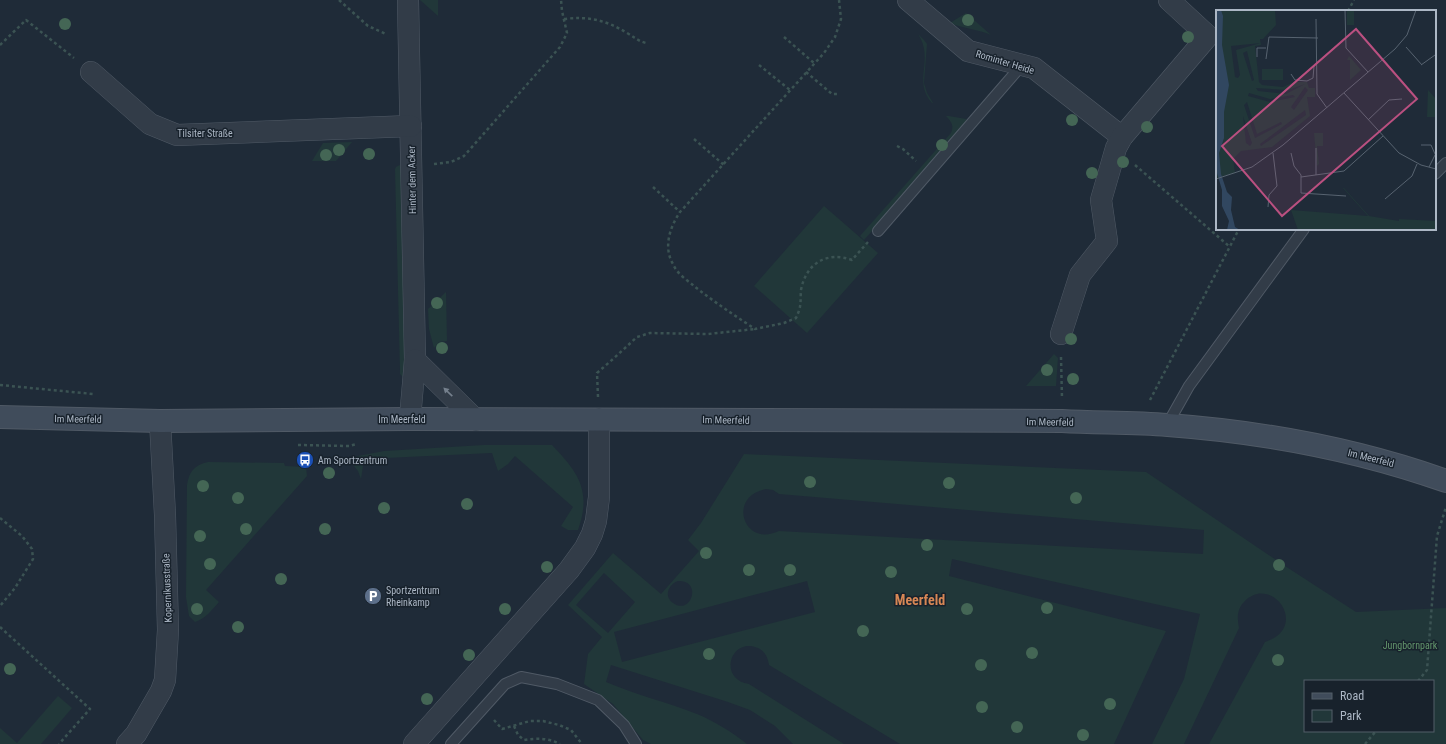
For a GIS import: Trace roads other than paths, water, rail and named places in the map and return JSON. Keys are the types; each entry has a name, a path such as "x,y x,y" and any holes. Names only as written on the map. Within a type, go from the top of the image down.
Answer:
{"street":[{"name":"Hinter dem Acker","path":"408,0 415,360 410,419"},
{"name":"Rominter Heide","path":"908,0 968,51 1034,68 1119,143"},
{"path":"1061,334 1080,275 1107,241 1101,200 1119,143 1208,36 1169,0"},
{"name":"Tilsiter Straße","path":"91,72 150,124 177,135 411,126"},
{"path":"415,360 476,420"},
{"name":"Im Meerfeld","path":"0,417 160,421 599,419 1062,421 1167,425 1256,434 1329,448 1373,458 1446,481"},
{"path":"414,744 569,570 586,548 596,525 599,506 599,419"},
{"name":"Kopernikusstraße","path":"127,744 136,734 161,692 165,680 168,630 165,515 160,421"}],"lane":[{"path":"878,231 1022,65"},
{"path":"1436,173 1446,164"},
{"path":"1167,425 1189,386 1303,230"},
{"path":"451,744 505,684 521,677 557,684 598,700 624,725 636,744"}],"place":[{"name":"Am Sportzentrum","path":"305,460"},
{"name":"Sportzentrum Rheinkamp","path":"373,596"}],"district":[{"name":"Meerfeld","path":"920,600"}],"park label":[{"name":"Jungbornpark","path":"1410,645"}]}
